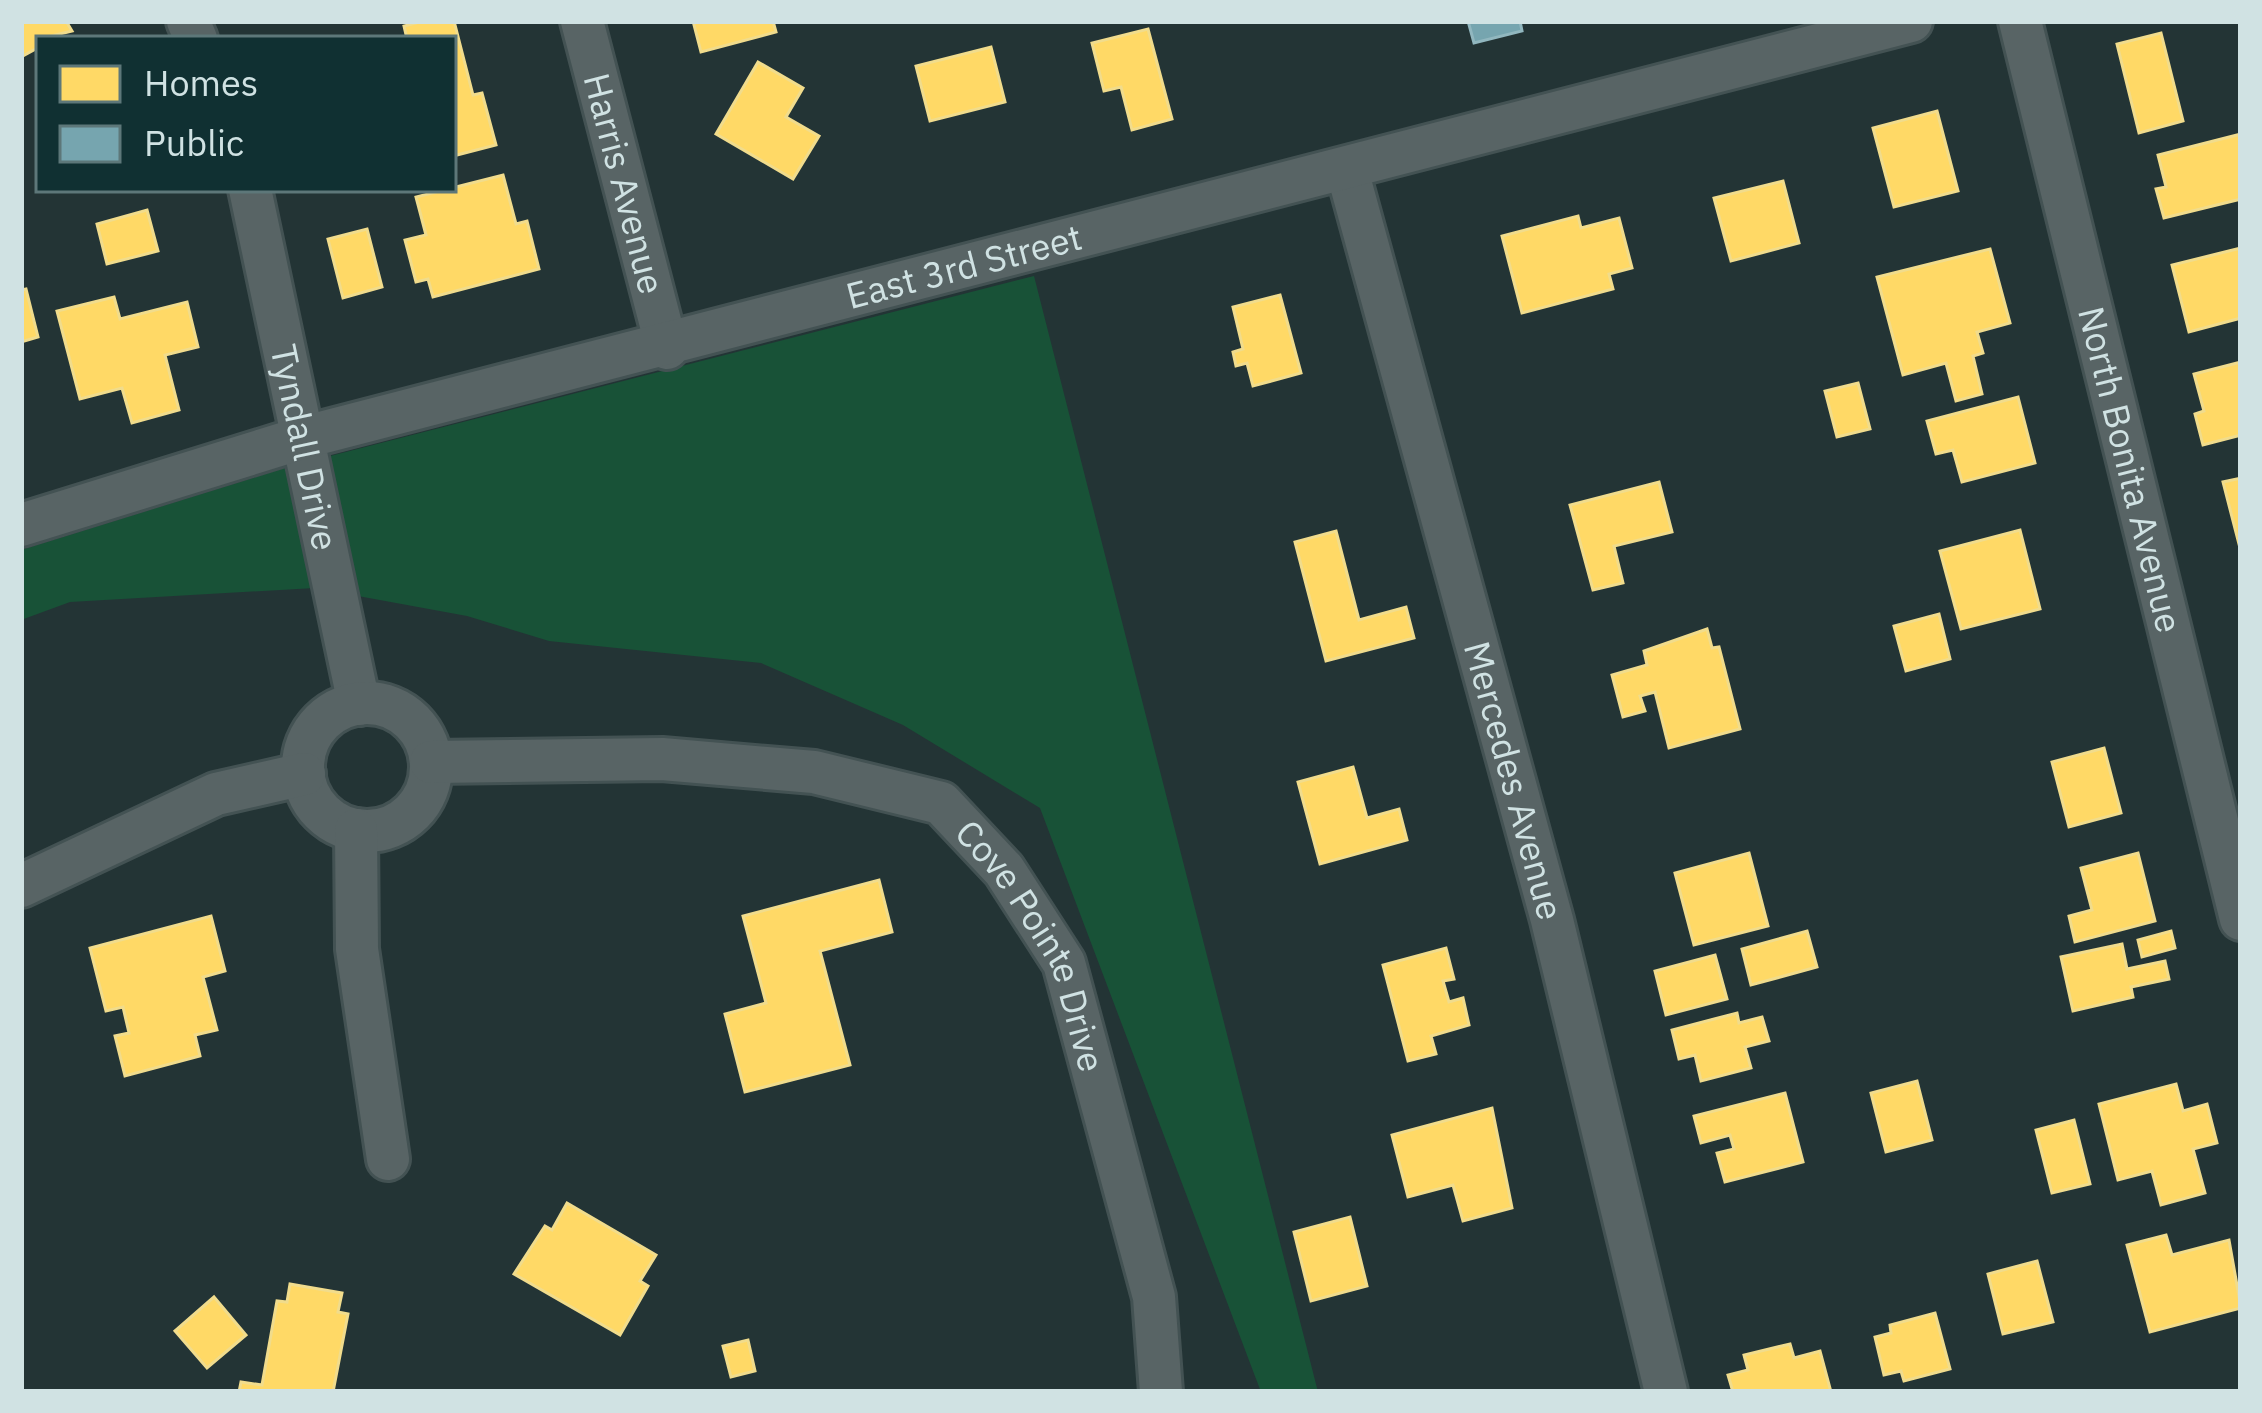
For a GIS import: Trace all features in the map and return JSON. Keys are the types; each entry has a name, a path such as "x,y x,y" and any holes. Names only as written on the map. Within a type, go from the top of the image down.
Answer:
{"street":[{"name":"Harris Avenue","path":"582,21 667,348"},
{"name":"East 3rd Street","path":"21,525 305,437 667,348 1911,21"},
{"name":"North Bonita Avenue","path":"2020,21 2241,919"},
{"name":"Mercedes Avenue","path":"1347,170 1552,920 1666,1392"},
{"name":"Tyndall Drive","path":"251,192 359,704"},
{"path":"359,704 399,712 426,742 431,762 421,802 407,818 388,828 356,830 326,817 311,800 304,774 310,738 323,720 359,704"},
{"name":"Cove Pointe Drive","path":"431,762 662,759 814,772 941,803 1004,870 1064,963 1154,1297 1161,1392"},
{"path":"21,886 216,794 304,774"},
{"path":"356,830 357,949 388,1159"}],"green space":[{"path":"1034,276 1318,1392 1261,1392 1040,808 903,725 761,663 549,641 467,616 358,596 330,456"},
{"path":"291,466 315,588 70,602 21,620 21,550"}],"building: Homes":[{"path":"21,21 66,21 72,31 36,36 36,49 21,57"},
{"path":"454,21 473,95 482,93 496,145 456,155 456,36 406,36 404,26"},
{"path":"693,21 773,21 776,32 701,52"},
{"path":"1148,29 1172,119 1132,130 1121,87 1104,91 1092,43"},
{"path":"2161,33 2183,121 2139,133 2117,44"},
{"path":"991,47 1005,102 930,121 916,66"},
{"path":"758,62 803,88 786,117 819,136 793,179 716,134"},
{"path":"1937,111 1958,191 1894,207 1873,128"},
{"path":"2241,134 2241,199 2164,218 2156,189 2166,187 2158,155"},
{"path":"503,175 516,224 527,221 539,269 433,297 428,279 416,282 405,240 426,235 416,197 456,192 456,187"},
{"path":"1783,181 1799,243 1731,261 1714,198"},
{"path":"147,210 158,251 107,264 97,224"},
{"path":"1578,216 1581,228 1619,218 1632,268 1609,274 1613,289 1522,313 1502,236"},
{"path":"367,229 382,287 343,298 328,239"},
{"path":"2241,248 2241,318 2189,332 2172,265"},
{"path":"1990,249 2010,323 1977,332 1983,353 1973,356 1982,394 1956,401 1946,363 1903,375 1877,277"},
{"path":"26,289 38,337 21,342 21,290"},
{"path":"1280,295 1301,373 1253,386 1247,363 1236,366 1233,352 1243,349 1233,307"},
{"path":"114,297 120,319 187,302 198,347 165,355 179,410 132,423 122,388 80,399 57,311"},
{"path":"2241,362 2241,435 2203,445 2195,414 2204,411 2194,374"},
{"path":"1858,383 1870,429 1837,437 1825,391"},
{"path":"2018,397 2035,463 1962,482 1953,450 1936,454 1927,421"},
{"path":"2241,478 2241,552 2223,482"},
{"path":"1659,482 1672,532 1614,546 1623,583 1593,590 1570,505"},
{"path":"2020,530 2040,609 1961,629 1940,551"},
{"path":"1336,531 1359,620 1406,607 1414,638 1326,661 1295,542"},
{"path":"1939,614 1950,659 1906,671 1894,626"},
{"path":"1707,629 1712,648 1719,647 1740,729 1669,748 1655,692 1640,696 1645,711 1623,717 1612,675 1647,665 1644,651"},
{"path":"2104,748 2121,813 2069,827 2052,762"},
{"path":"1353,767 1367,818 1399,809 1407,840 1320,864 1298,782"},
{"path":"1749,853 1768,926 1694,945 1675,873"},
{"path":"2138,853 2155,921 2075,942 2069,916 2092,910 2081,868"},
{"path":"879,880 892,932 820,951 850,1065 745,1092 725,1014 766,1003 743,916"},
{"path":"211,916 225,971 203,977 217,1030 195,1035 200,1056 125,1076 115,1036 129,1033 123,1007 106,1011 90,948"},
{"path":"1807,931 1817,967 1751,985 1742,949"},
{"path":"2171,931 2175,948 2142,957 2138,940"},
{"path":"2122,944 2127,969 2165,961 2169,979 2131,987 2133,997 2073,1011 2061,957"},
{"path":"1446,948 1454,979 1443,981 1449,1002 1463,998 1469,1025 1431,1036 1436,1054 1408,1061 1383,965"},
{"path":"1715,955 1727,999 1666,1015 1655,971"},
{"path":"1737,1013 1739,1023 1762,1017 1769,1041 1745,1047 1751,1068 1701,1081 1695,1055 1679,1059 1672,1030"},
{"path":"1917,1081 1932,1140 1886,1152 1871,1093"},
{"path":"2176,1084 2183,1111 2207,1104 2217,1143 2193,1149 2205,1193 2161,1205 2152,1171 2118,1180 2099,1104"},
{"path":"1785,1093 1803,1162 1725,1182 1717,1153 1734,1149 1730,1135 1701,1143 1694,1116"},
{"path":"1492,1108 1512,1208 1463,1221 1453,1185 1408,1197 1392,1135"},
{"path":"2074,1120 2090,1184 2052,1193 2036,1130"},
{"path":"567,1203 656,1255 640,1281 648,1286 620,1335 514,1274 545,1226 552,1230"},
{"path":"1350,1217 1367,1286 1311,1301 1294,1232"},
{"path":"2166,1235 2172,1255 2229,1240 2241,1308 2150,1332 2127,1245"},
{"path":"2037,1261 2053,1322 2003,1334 1988,1274"},
{"path":"290,1284 342,1293 338,1312 348,1314 333,1392 239,1392 241,1382 262,1385 277,1301 287,1302"},
{"path":"214,1297 246,1335 207,1368 175,1331"},
{"path":"1935,1313 1950,1369 1904,1381 1901,1371 1884,1375 1875,1337 1891,1333 1890,1325"},
{"path":"748,1340 755,1371 731,1377 723,1346"},
{"path":"1790,1344 1794,1358 1820,1351 1831,1392 1733,1392 1728,1375 1748,1370 1744,1355"}],"building: Public":[{"path":"1468,21 1520,21 1522,31 1474,43"}]}
